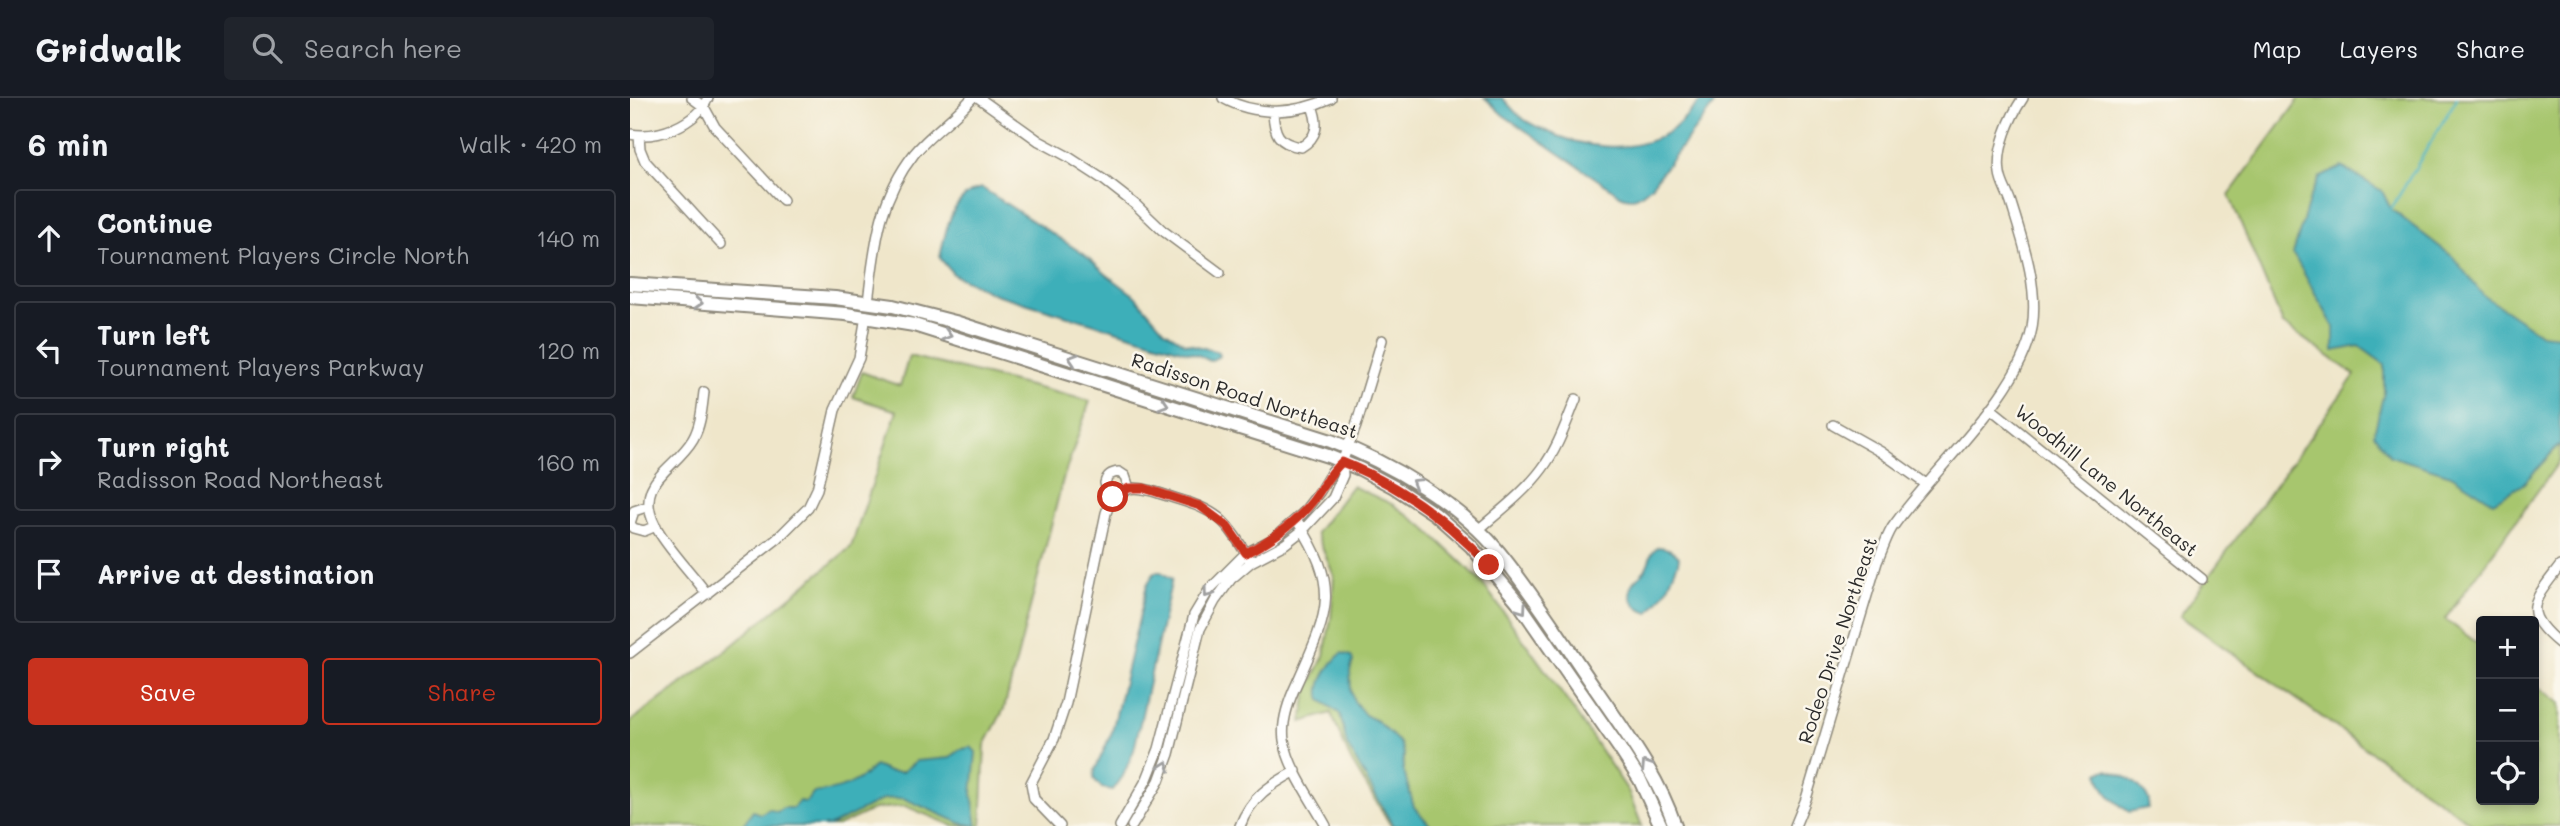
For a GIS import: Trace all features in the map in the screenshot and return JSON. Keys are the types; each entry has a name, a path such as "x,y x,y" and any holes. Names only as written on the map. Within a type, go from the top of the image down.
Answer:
{"main road":[{"name":"Radisson Road Northeast","path":"630,284 868,302 919,312 1348,447 1389,466 1426,488 1478,530 1499,551 1657,781 1675,826"},
{"name":"Radisson Road Northeast","path":"630,297 866,316 914,325 1342,462 1394,487 1452,528 1489,565 1620,749 1640,780 1661,826"},
{"path":"808,311 816,307 848,308 868,302"},
{"path":"866,316 877,312 919,312"}],"street":[{"path":"692,98 706,102"},
{"path":"868,302 881,219 890,190 914,154 932,135 958,115 972,98"},
{"path":"979,98 1039,141 1104,180 1172,239 1220,273"},
{"path":"1223,98 1242,107 1273,112 1298,110 1331,98"},
{"name":"Rodeo Drive Northeast","path":"1795,826 1806,799 1877,562 1891,530 1990,408 2017,366 2032,327 2032,282 2000,173 2001,150 2017,107 2024,98"},
{"path":"706,102 683,124 673,129 635,135 645,161 721,244"},
{"path":"706,102 715,127 783,200"},
{"path":"1273,112 1277,135 1288,145 1301,147 1311,141 1314,135 1316,119 1312,106"},
{"path":"630,653 777,540 808,508 817,489 835,410 859,358 866,316"},
{"path":"1132,826 1159,781 1169,754 1199,629 1223,590 1249,557 1285,544 1303,530 1333,498 1343,475 1342,462 1382,340"},
{"path":"705,392 699,429 688,447 657,477 652,486 649,506 656,526 707,594"},
{"path":"1478,530 1528,486 1543,468 1558,442 1576,399"},
{"name":"Woodhill Lane Northeast","path":"1990,408 2202,579"},
{"path":"1833,425 1881,452 1926,485"},
{"path":"1120,826 1147,779 1160,749 1179,664 1194,615 1209,590 1296,519 1312,502 1332,471 1342,462"},
{"path":"1113,497 1105,483 1112,472 1125,476 1129,488"},
{"path":"1060,826 1034,799 1031,783 1063,717 1106,513 1113,497 1129,488 1144,488 1200,506 1227,526 1249,557"},
{"path":"649,506 634,512 630,523 640,531 656,526"},
{"path":"1296,519 1324,573 1327,591 1323,616 1284,721 1284,738 1289,759 1326,826"},
{"path":"2560,566 2535,604 2534,616 2541,628 2560,644"},
{"path":"1240,826 1257,795 1296,771"}],"green space":[{"path":"2300,98 2560,98 2560,460 2445,619 2476,642 2476,805 2539,805 2539,688 2560,703 2560,826 2475,826 2180,616 2355,375 2283,324 2229,195"},
{"path":"909,356 1090,401 1063,479 1004,709 985,745 981,826 954,826 905,806 874,809 838,826 630,826 630,722 724,652 851,547 897,411 853,397 862,372 900,386"},
{"path":"1352,486 1392,504 1423,526 1481,581 1628,791 1642,826 1391,826 1350,759 1331,713 1302,722 1307,691 1324,656 1331,619 1334,576 1316,533"}],"water":[{"path":"1485,98 1502,98 1525,120 1572,141 1624,146 1658,138 1673,129 1703,98 1719,98 1651,186 1640,195 1629,198 1620,195 1503,115"},
{"path":"2342,167 2382,191 2391,209 2453,257 2483,295 2541,334 2560,336 2560,444 2523,484 2493,502 2451,475 2390,456 2374,434 2384,392 2384,364 2359,346 2334,351 2334,327 2293,254 2310,197 2319,178"},
{"path":"982,188 1085,255 1135,296 1164,330 1185,343 1219,352 1220,356 1210,361 1198,355 995,294 954,275 940,258 947,226 956,206 963,198"},
{"path":"1658,547 1670,549 1679,557 1667,589 1649,613 1635,604 1630,590"},
{"path":"1155,572 1161,572 1172,579 1134,750 1123,776 1113,790 1102,788 1094,779 1095,770 1112,732 1147,585"},
{"path":"1342,653 1351,656 1353,661 1350,671 1354,701 1365,715 1377,721 1400,743 1404,754 1403,769 1414,807 1431,826 1393,826 1347,745 1340,714 1321,700 1322,680"},
{"path":"971,747 976,752 972,794 977,826 960,823 903,798 884,799 830,826 742,826 753,811 760,814 769,809 777,812 783,808 793,808 799,801 806,802 813,793 850,784 875,766 889,772 902,772 916,761 950,758 959,750"},
{"path":"2107,770 2137,784 2149,800 2148,808 2129,812 2114,800 2100,778 2099,772"}],"waterway":[{"path":"2391,209 2457,98"}],"route":[{"path":"1113,497 1129,488 1137,487 1200,506 1227,526 1246,553 1273,539 1303,513 1332,471 1342,462 1417,501 1452,528 1489,565"}]}
